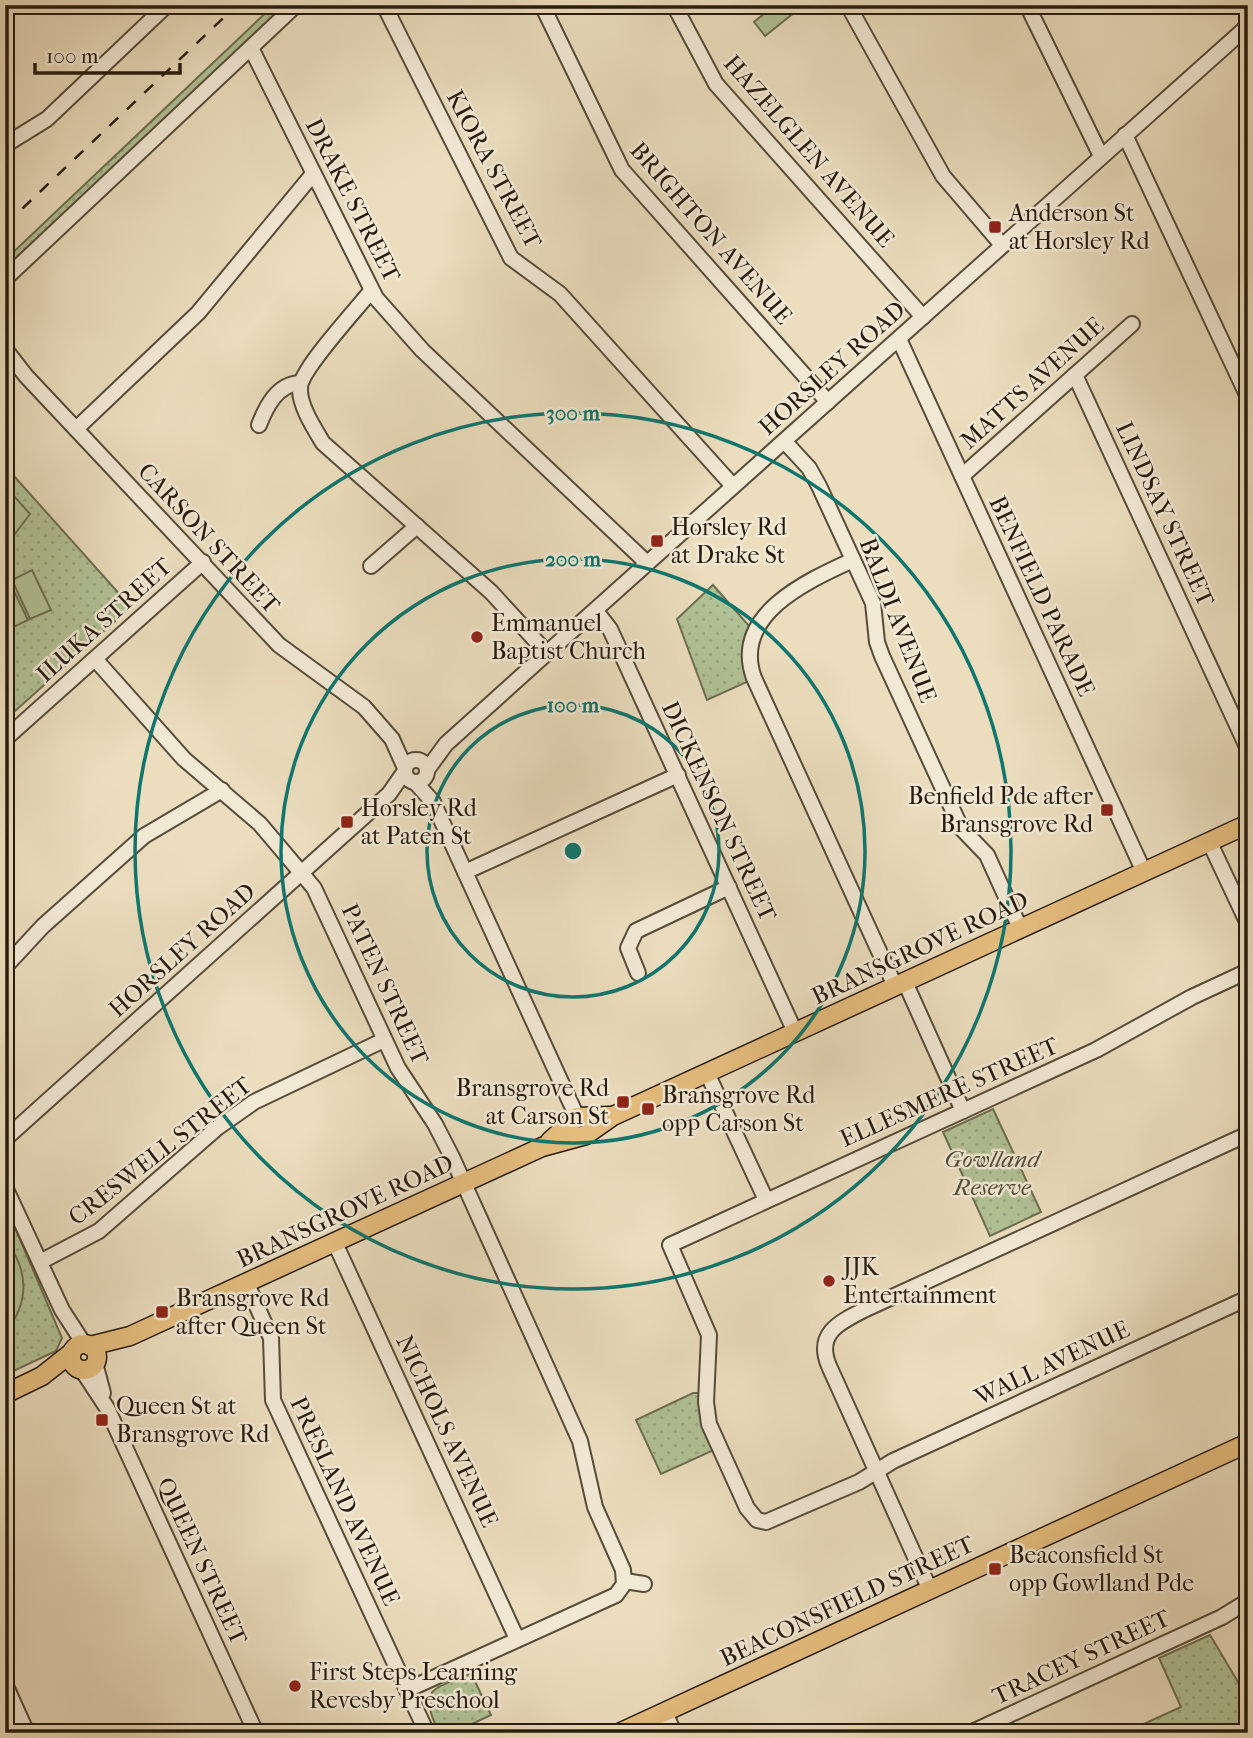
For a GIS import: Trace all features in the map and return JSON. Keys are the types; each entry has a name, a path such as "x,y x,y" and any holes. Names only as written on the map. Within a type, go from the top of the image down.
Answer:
{"main road":[{"name":"BRANSGROVE ROAD","path":"5,1394 464,1184 581,1125 613,1115 708,1073 1248,824"},
{"name":"BEACONSFIELD STREET","path":"618,1733 1248,1443"}],"street":[{"path":"5,145 47,119 167,5"},
{"path":"8,279 296,5"},
{"name":"KIORA STREET","path":"384,5 511,258 560,294 733,486"},
{"name":"HAZELGLEN AVENUE","path":"674,5 716,84 923,317"},
{"path":"848,5 943,176 1002,245"},
{"path":"1027,5 1101,156"},
{"name":"BRIGHTON AVENUE","path":"543,6 622,170 828,402"},
{"path":"1244,30 1248,47"},
{"name":"HORSLEY ROAD","path":"5,1139 1244,30"},
{"name":"DRAKE STREET","path":"251,48 371,291 422,350 647,563"},
{"path":"1125,135 1248,397"},
{"path":"76,429 198,313 313,174"},
{"path":"371,291 305,371 300,383 303,404 323,443 491,592 547,653"},
{"name":"MATTS AVENUE","path":"962,475 1132,324"},
{"name":"BENFIELD PARADE","path":"899,339 1144,872"},
{"name":"CARSON STREET","path":"6,350 76,429 279,646 357,701 392,739 416,771 433,802 581,1125"},
{"name":"LINDSAY STREET","path":"1075,375 1248,749"},
{"path":"260,425 266,407 278,393 287,385 300,383"},
{"name":"BALDI AVENUE","path":"785,442 814,477 873,603 877,642 882,656 958,823 987,855 1020,928"},
{"path":"371,566 417,526"},
{"path":"853,560 801,585 774,607 754,633 749,661 754,678 963,1111"},
{"name":"ILUKA STREET","path":"5,739 202,562"},
{"name":"DICKENSON STREET","path":"596,611 610,629 795,1032"},
{"name":"PATEN STREET","path":"94,659 179,754 255,819 303,872 323,906 403,1078 440,1132 583,1446 595,1507 624,1570 625,1581"},
{"path":"465,872 678,775"},
{"path":"5,967 43,926 144,836 222,790"},
{"path":"1209,841 1248,925"},
{"path":"638,973 628,948 636,931 729,887"},
{"name":"ELLESMERE STREET","path":"876,1471 758,1527 709,1424 706,1402 709,1335 670,1245 1096,1050 1192,997 1248,971"},
{"name":"CRESWELL STREET","path":"40,1262 99,1231 217,1128 254,1102 384,1040"},
{"path":"708,1073 766,1200"},
{"path":"930,1590 826,1359 825,1342 832,1328 1248,1134"},
{"name":"QUEEN STREET","path":"5,1187 256,1733"},
{"name":"NICHOLS AVENUE","path":"335,1243 517,1639"},
{"name":"PRESLAND AVENUE","path":"247,1284 271,1338 273,1400 427,1733"},
{"name":"WALL AVENUE","path":"876,1471 892,1461 1248,1298"},
{"path":"407,1690 616,1595 625,1581 644,1584"},
{"name":"TRACEY STREET","path":"970,1733 998,1727 1222,1617 1248,1601"},
{"path":"5,1684 27,1733"},
{"path":"665,1712 674,1733"}],"green space":[{"path":"274,5 286,5 5,270 5,260"},
{"path":"775,5 790,5 795,12 765,36 754,22"},
{"path":"5,466 131,607 5,720"},
{"path":"5,486 30,514 5,547"},
{"path":"32,570 51,610 30,619 12,580"},
{"path":"9,581 28,620 7,630 5,583"},
{"path":"713,585 750,627 744,654 749,681 707,700 677,619"},
{"name":"Gowlland Reserve","path":"993,1109 1041,1212 990,1236 943,1132"},
{"path":"5,1204 62,1338 56,1351 5,1375"},
{"path":"5,1239 18,1262 23,1286 19,1309 5,1332"},
{"path":"693,1393 700,1393 714,1450 661,1474 636,1420"},
{"path":"1210,1635 1238,1682 1248,1678 1248,1733 1124,1733 1181,1707 1159,1658"},
{"path":"471,1673 491,1715 453,1733 439,1733 430,1707 432,1692"}],"railway":[{"path":"5,225 237,5"}],"place":[{"name":"Anderson St at Horsley Rd","path":"995,227"},
{"name":"Horsley Rd at Drake St","path":"657,541"},
{"name":"Emmanuel Baptist Church","path":"477,637"},
{"name":"Benfield Pde after Bransgrove Rd","path":"1107,810"},
{"name":"Horsley Rd at Paten St","path":"347,822"},
{"name":"Bransgrove Rd at Carson St","path":"623,1102"},
{"name":"Bransgrove Rd opp Carson St","path":"648,1109"},
{"name":"JJK Entertainment","path":"829,1281"},
{"name":"Bransgrove Rd after Queen St","path":"162,1312"},
{"name":"Queen St at Bransgrove Rd","path":"102,1420"},
{"name":"Beaconsfield St opp Gowlland Pde","path":"995,1569"},
{"name":"First Steps Learning Revesby Preschool","path":"295,1686"}]}
